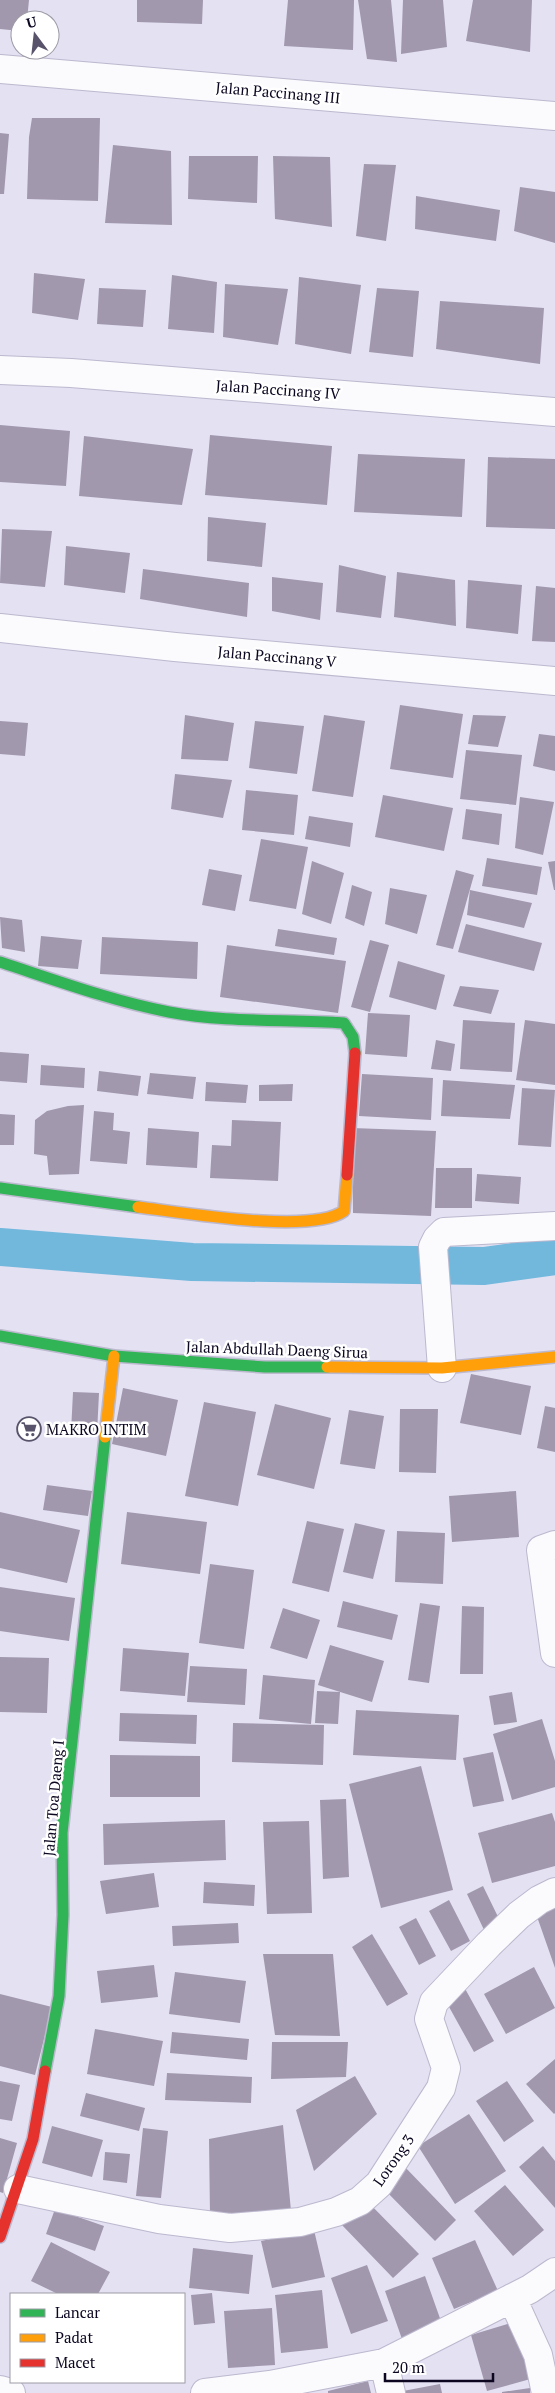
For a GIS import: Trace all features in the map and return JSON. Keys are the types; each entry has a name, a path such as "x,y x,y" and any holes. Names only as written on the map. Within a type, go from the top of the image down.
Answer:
{"street":[{"name":"Jalan Paccinang III","path":"0,68 555,116"},
{"name":"Jalan Paccinang IV","path":"0,370 71,373 555,412"},
{"name":"Jalan Paccinang V","path":"0,628 176,647 555,681"},
{"path":"0,962 91,992 168,1012 228,1020 344,1023 352,1032 356,1048 356,1067 344,1211 337,1216 305,1222 221,1218 0,1188"},
{"path":"441,1359 433,1267 434,1247 437,1239 444,1232 555,1226"},
{"name":"Jalan Abdullah Daeng Sirua","path":"0,1336 114,1356 265,1366 441,1359 555,1357"},
{"name":"Jalan Toa Daeng I","path":"0,2237 34,2139 59,1996 63,1915 62,1833 114,1356"},
{"path":"555,1545 540,1550 555,1653"},
{"name":"Lorong 3","path":"18,2189 159,2219 230,2228 300,2222 336,2212 360,2201 379,2184 441,2088 446,2068 429,2019 434,2002 489,1944 520,1915 540,1900 555,1892"},
{"path":"205,2393 270,2385 384,2363 530,2289 555,2272"},
{"path":"512,2298 538,2355 546,2393"},
{"path":"384,2363 391,2393"},
{"path":"0,2390 11,2393"}],"building":[{"path":"0,0 29,0 28,10 10,10 10,30 0,29"},
{"path":"137,0 203,0 202,24 137,22"},
{"path":"288,0 354,0 353,50 284,46"},
{"path":"358,0 391,0 397,62 367,59"},
{"path":"403,0 443,0 447,47 401,54"},
{"path":"473,0 532,0 530,52 466,41"},
{"path":"32,118 100,118 98,201 27,199 29,137"},
{"path":"0,133 9,134 4,194 0,194"},
{"path":"113,145 171,151 172,225 105,223"},
{"path":"189,156 258,156 257,203 188,199"},
{"path":"273,156 330,157 332,227 275,219"},
{"path":"364,164 396,165 386,241 356,236"},
{"path":"520,187 555,192 555,243 514,231"},
{"path":"416,196 500,210 496,241 415,229"},
{"path":"34,273 85,279 78,320 32,313"},
{"path":"172,275 217,282 214,333 168,329"},
{"path":"299,277 361,285 351,354 295,344"},
{"path":"225,284 288,289 278,345 223,337"},
{"path":"99,288 146,290 143,327 97,324"},
{"path":"377,288 419,291 413,357 369,352"},
{"path":"440,301 544,308 540,364 436,349"},
{"path":"0,425 70,431 66,486 0,482"},
{"path":"210,435 332,446 327,505 205,495"},
{"path":"84,436 193,449 182,505 79,496"},
{"path":"358,454 465,459 462,517 354,512"},
{"path":"488,457 555,459 555,529 486,527"},
{"path":"208,517 266,523 262,567 207,561"},
{"path":"2,529 52,531 45,587 0,583"},
{"path":"66,546 130,553 125,593 64,585"},
{"path":"339,565 386,576 381,618 336,612"},
{"path":"143,569 249,583 247,617 140,599"},
{"path":"397,572 455,580 456,626 394,617"},
{"path":"272,577 323,583 320,620 272,611"},
{"path":"468,580 522,585 518,634 466,628"},
{"path":"536,586 555,588 555,642 532,641"},
{"path":"400,705 463,714 453,778 390,769"},
{"path":"185,715 234,723 228,761 181,759"},
{"path":"324,715 365,721 353,797 312,791"},
{"path":"473,715 506,716 498,747 468,744"},
{"path":"0,721 28,723 25,756 0,754"},
{"path":"255,721 304,726 297,774 249,768"},
{"path":"539,734 555,736 555,771 533,766"},
{"path":"466,750 522,755 516,805 460,799"},
{"path":"175,774 232,780 223,818 171,809"},
{"path":"246,790 298,795 294,835 242,830"},
{"path":"383,795 453,808 444,851 375,837"},
{"path":"520,797 554,802 543,855 515,848"},
{"path":"466,809 502,814 499,845 462,839"},
{"path":"309,816 353,823 350,847 305,839"},
{"path":"261,839 308,847 296,909 249,901"},
{"path":"487,858 542,867 537,895 482,886"},
{"path":"312,861 344,873 331,924 302,914"},
{"path":"555,861 555,890 554,890 548,862"},
{"path":"209,869 242,875 235,911 202,905"},
{"path":"456,870 474,875 453,949 436,945"},
{"path":"352,885 372,892 364,926 345,918"},
{"path":"390,888 427,895 417,934 385,924"},
{"path":"470,890 532,903 524,928 467,915"},
{"path":"0,917 22,920 25,952 2,948"},
{"path":"466,924 542,943 534,971 458,952"},
{"path":"278,929 337,938 334,955 275,946"},
{"path":"41,936 82,940 78,969 38,966"},
{"path":"102,937 198,942 197,979 100,974"},
{"path":"370,940 389,945 370,1012 351,1007"},
{"path":"227,945 346,961 338,1013 220,997"},
{"path":"398,961 445,975 436,1010 389,997"},
{"path":"460,986 499,990 491,1014 453,1006"},
{"path":"368,1013 410,1015 407,1057 365,1054"},
{"path":"463,1020 515,1023 512,1072 460,1069"},
{"path":"525,1020 555,1024 555,1085 516,1080"},
{"path":"436,1040 455,1044 451,1071 431,1069"},
{"path":"0,1052 29,1054 27,1083 0,1081"},
{"path":"41,1065 85,1068 84,1088 40,1085"},
{"path":"99,1071 141,1076 138,1096 97,1091"},
{"path":"150,1073 196,1077 193,1099 147,1094"},
{"path":"362,1074 433,1078 431,1120 359,1116"},
{"path":"443,1080 515,1085 510,1119 441,1116"},
{"path":"206,1082 248,1085 246,1103 205,1101"},
{"path":"293,1084 292,1101 259,1101 259,1085"},
{"path":"522,1088 555,1090 551,1147 518,1145"},
{"path":"84,1105 79,1174 49,1175 47,1156 34,1154 35,1120 47,1111 68,1106"},
{"path":"94,1111 114,1113 113,1130 130,1132 127,1164 90,1161"},
{"path":"0,1114 15,1115 14,1145 0,1145"},
{"path":"232,1120 281,1122 278,1181 210,1178 212,1145 231,1146"},
{"path":"148,1128 199,1132 197,1168 146,1165"},
{"path":"352,1128 436,1131 431,1216 353,1213"},
{"path":"436,1168 472,1168 472,1208 435,1208"},
{"path":"477,1174 521,1177 519,1204 475,1201"},
{"path":"471,1374 531,1386 521,1435 460,1423"},
{"path":"123,1388 178,1400 166,1456 112,1444"},
{"path":"73,1392 99,1393 97,1433 71,1432"},
{"path":"204,1402 256,1412 238,1506 185,1496"},
{"path":"275,1404 331,1418 314,1489 257,1475"},
{"path":"545,1406 555,1408 555,1452 537,1448"},
{"path":"400,1409 438,1409 436,1473 399,1472"},
{"path":"349,1410 384,1416 375,1469 340,1464"},
{"path":"47,1485 92,1491 88,1516 43,1510"},
{"path":"516,1491 519,1537 452,1542 449,1496"},
{"path":"0,1512 80,1530 67,1583 0,1568"},
{"path":"127,1512 207,1522 200,1574 121,1564"},
{"path":"307,1521 344,1529 329,1592 292,1583"},
{"path":"355,1523 385,1530 373,1579 343,1572"},
{"path":"397,1531 445,1533 443,1584 395,1582"},
{"path":"210,1564 254,1570 244,1649 199,1643"},
{"path":"0,1587 75,1598 69,1641 0,1631"},
{"path":"343,1601 398,1615 392,1640 337,1627"},
{"path":"420,1603 440,1606 429,1683 408,1680"},
{"path":"462,1606 484,1607 483,1674 460,1674"},
{"path":"283,1608 320,1620 307,1659 270,1648"},
{"path":"330,1645 384,1661 372,1702 318,1685"},
{"path":"123,1648 189,1653 185,1696 120,1691"},
{"path":"0,1657 49,1658 47,1713 0,1712"},
{"path":"190,1666 247,1669 245,1705 187,1702"},
{"path":"263,1675 315,1680 311,1724 259,1719"},
{"path":"317,1691 340,1692 338,1724 315,1723"},
{"path":"512,1692 517,1722 494,1725 489,1696"},
{"path":"356,1710 459,1715 456,1760 353,1755"},
{"path":"120,1713 197,1715 196,1744 119,1741"},
{"path":"542,1719 555,1761 555,1787 512,1800 493,1734"},
{"path":"233,1723 324,1725 323,1765 232,1762"},
{"path":"493,1752 504,1801 473,1807 463,1758"},
{"path":"110,1755 200,1756 200,1797 110,1797"},
{"path":"421,1766 453,1890 381,1908 349,1784"},
{"path":"346,1799 349,1877 323,1879 320,1800"},
{"path":"552,1813 555,1822 555,1866 492,1883 478,1833"},
{"path":"225,1820 226,1860 104,1865 103,1824"},
{"path":"309,1821 312,1913 267,1914 263,1822"},
{"path":"154,1873 159,1907 106,1914 100,1881"},
{"path":"204,1882 255,1885 254,1906 203,1903"},
{"path":"483,1886 502,1925 485,1932 467,1894"},
{"path":"449,1900 470,1941 451,1951 429,1911"},
{"path":"555,1901 555,1968 534,1908"},
{"path":"416,1918 436,1956 419,1965 399,1927"},
{"path":"238,1923 239,1943 173,1946 172,1926"},
{"path":"372,1934 408,1994 387,2006 352,1947"},
{"path":"263,1954 333,1954 340,2036 275,2035"},
{"path":"154,1965 158,1997 101,2003 97,1971"},
{"path":"534,1967 555,2008 506,2034 484,1994"},
{"path":"175,1972 246,1981 240,2023 169,2014"},
{"path":"463,1985 494,2041 474,2052 443,1996"},
{"path":"0,1994 52,2007 35,2075 0,2066"},
{"path":"95,2029 163,2041 154,2086 87,2074"},
{"path":"172,2032 249,2039 247,2060 170,2053"},
{"path":"272,2042 348,2042 346,2077 271,2079"},
{"path":"555,2059 555,2113 554,2114 526,2084"},
{"path":"167,2073 252,2077 251,2103 165,2100"},
{"path":"355,2076 377,2114 314,2171 296,2110"},
{"path":"0,2081 20,2085 12,2121 0,2119"},
{"path":"507,2081 534,2121 504,2142 476,2101"},
{"path":"86,2093 145,2108 139,2131 80,2116"},
{"path":"469,2114 506,2171 455,2204 418,2146"},
{"path":"283,2125 291,2211 210,2216 209,2139"},
{"path":"52,2126 103,2140 92,2177 42,2163"},
{"path":"143,2128 168,2131 161,2198 136,2196"},
{"path":"0,2138 17,2143 3,2193 0,2192"},
{"path":"543,2146 555,2161 555,2208 519,2167"},
{"path":"105,2152 130,2154 127,2183 103,2180"},
{"path":"403,2165 456,2220 435,2241 381,2186"},
{"path":"505,2185 544,2230 513,2256 474,2211"},
{"path":"366,2200 419,2254 393,2278 341,2224"},
{"path":"55,2209 104,2226 95,2251 46,2234"},
{"path":"314,2230 325,2277 272,2288 261,2241"},
{"path":"475,2240 498,2291 454,2309 432,2258"},
{"path":"51,2242 110,2272 99,2293 56,2293 31,2281"},
{"path":"193,2248 253,2255 249,2294 189,2288"},
{"path":"367,2265 388,2321 351,2334 331,2278"},
{"path":"425,2276 442,2324 402,2339 385,2291"},
{"path":"322,2290 328,2348 281,2353 275,2295"},
{"path":"212,2293 215,2323 194,2325 191,2295"},
{"path":"272,2308 275,2365 228,2368 224,2311"},
{"path":"517,2321 534,2378 487,2391 471,2335"},
{"path":"368,2381 371,2393 328,2393 328,2391"},
{"path":"440,2384 442,2393 404,2393 403,2391"},
{"path":"530,2388 530,2393 502,2393 502,2392"}],"waterway":[{"path":"0,1247 192,1262 484,1266 555,1256"}],"traffic: fast":[{"path":"0,962 105,996 169,1012 213,1018 344,1023 353,1037 355,1053"},
{"path":"0,1188 138,1207"},
{"path":"0,1336 114,1356 265,1367 327,1367"},
{"path":"45,2071 59,1996 63,1915 62,1833 105,1437"}],"traffic: slow":[{"path":"138,1207 213,1217 275,1222 327,1218 344,1211 347,1175"},
{"path":"105,1437 114,1356"},
{"path":"327,1367 442,1368 555,1357"}],"traffic: jam":[{"path":"347,1175 355,1053"},
{"path":"0,2237 33,2139 45,2071"}],"place":[{"name":"MAKRO INTIM","path":"29,1429"}]}
